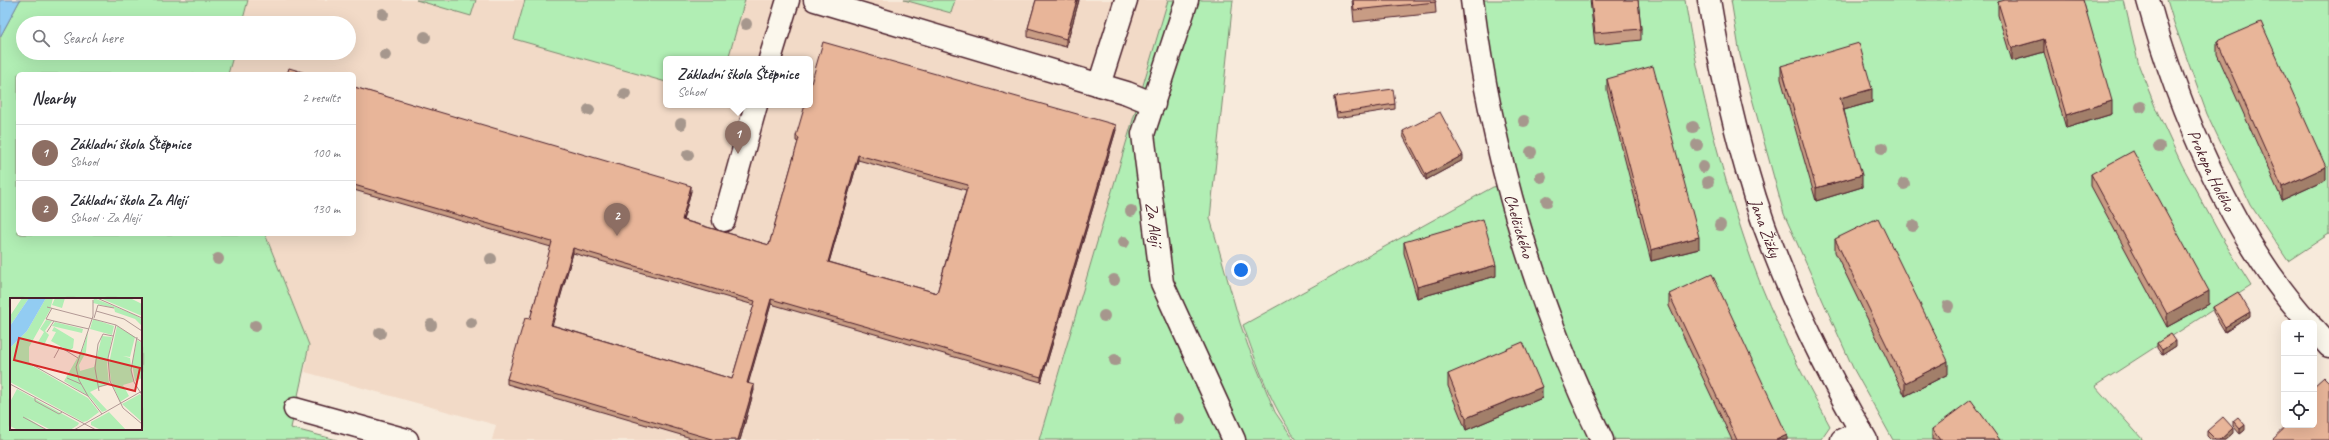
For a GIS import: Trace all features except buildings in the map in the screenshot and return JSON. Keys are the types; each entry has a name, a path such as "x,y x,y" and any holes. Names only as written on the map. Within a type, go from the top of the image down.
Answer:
{"street":[{"path":"771,56 788,0"},
{"path":"815,0 1100,85 1154,104"},
{"path":"1100,85 1126,0"},
{"name":"Za Alejí","path":"1187,0 1143,134 1162,283 1234,440"},
{"name":"Chelčického","path":"1472,0 1481,65 1519,220 1544,301 1585,404 1602,440"},
{"name":"Jana Žižky","path":"1709,0 1720,66 1756,199 1791,291 1834,384 1856,437"},
{"name":"Prokopa Holého","path":"2148,0 2170,75 2206,158 2251,242 2277,283 2307,320"},
{"path":"724,220 755,108"},
{"path":"2317,332 2329,346"},
{"path":"295,409 407,440"}],"shaded area":[{"path":"248,0 1168,0 1039,440 492,440 496,425 305,372 309,345 266,236 356,236 356,72 229,72 232,60 356,60 356,16 244,16"}],"green space":[{"path":"20,0 248,0 244,16 16,16 16,60 232,60 229,72 16,72 16,236 266,236 309,345 291,428 337,440 0,440 0,37"},
{"path":"416,0 476,0 471,16"},
{"path":"525,0 745,0 729,56 663,56 663,81 514,39"},
{"path":"904,0 955,0 951,13"},
{"path":"1168,0 1233,0 1210,218 1248,346 1275,412 1294,440 1039,440"},
{"path":"1482,0 1685,0 1697,67 1713,134 1742,232 1761,285 1779,326 1830,426 1821,439 1297,440 1279,413 1272,399 1243,325 1493,187 1516,183 1491,72"},
{"path":"1731,0 2124,0 2139,66 2156,109 2182,165 2223,240 2251,285 2095,386 2143,440 1893,440 1853,368 1784,214 1740,55"},
{"path":"2167,0 2329,0 2329,234 2288,261 2250,204 2207,114"}],"water":[{"path":"0,0 20,0 0,37"}],"place":[{"name":"Základní škola Štěpnice","path":"738,154"},
{"name":"Základní škola Za Alejí","path":"617,236"}]}
